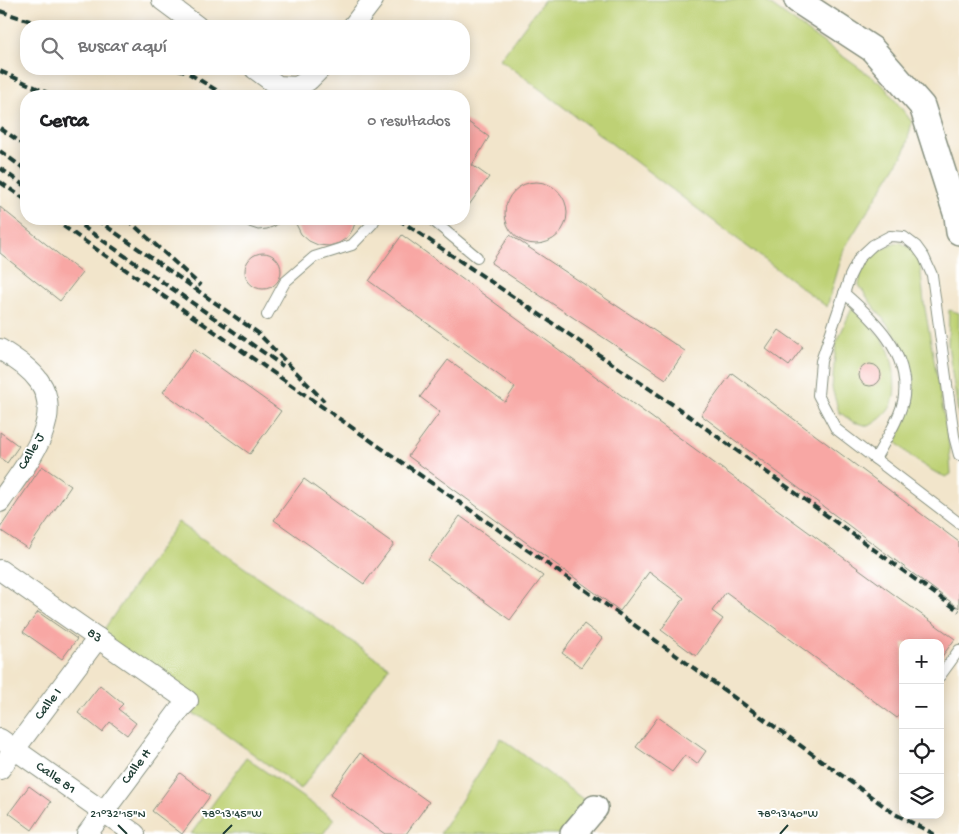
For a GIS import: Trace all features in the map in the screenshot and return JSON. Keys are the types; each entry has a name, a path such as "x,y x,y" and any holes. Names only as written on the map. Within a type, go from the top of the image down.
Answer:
{"street":[{"path":"162,0 189,20"},
{"path":"358,20 373,0"},
{"path":"797,0 872,49 922,106 957,216 959,232"},
{"path":"263,75 283,90"},
{"path":"287,90 297,86 313,75"},
{"name":"Calle J","path":"0,349 26,367 40,382 46,396 48,418 41,440 0,502"},
{"name":"83","path":"0,570 188,701"},
{"name":"Calle I","path":"0,769 7,744 98,638"},
{"name":"Calle H","path":"87,834 188,701"},
{"name":"Calle 81","path":"7,744 135,834"},
{"path":"573,834 595,808"}],"lane":[{"path":"267,315 285,282 306,263 314,257 352,245 372,225"},
{"path":"438,225 477,256"},
{"path":"959,455 954,436 932,275 924,257 916,246 904,237 890,236 873,246 859,258 850,276 821,361 818,395 836,429 959,523"},
{"path":"844,293 864,310 884,332 898,355 903,376 904,396 897,416 876,459"},
{"path":"944,671 959,650"}],"green space":[{"path":"544,0 764,0 883,85 912,122 905,151 844,249 827,307 500,59"},
{"path":"900,242 912,249 920,263 924,303 949,445 951,474 946,477 918,462 896,441 913,403 914,376 900,341 859,285 862,267 866,261 880,250"},
{"path":"852,308 872,327 885,343 893,369 895,386 891,406 881,418 869,426 853,422 839,412 832,388 836,344"},
{"path":"949,310 959,313 959,419 948,345"},
{"path":"178,522 389,667 301,789 207,720 181,708 98,638"},
{"path":"501,738 595,808 574,834 440,834"},
{"path":"246,758 334,819 323,834 191,834"}],"building":[{"path":"470,123 489,137 472,165 489,177 470,204"},
{"path":"530,182 542,182 558,191 565,201 567,213 565,225 558,235 542,244 530,244 519,239 510,230 505,219 505,207 510,196 519,187"},
{"path":"0,207 82,273 60,301 0,253"},
{"path":"246,225 276,225 258,230"},
{"path":"296,225 354,225 348,237 339,243 329,246 318,245 309,241 301,234"},
{"path":"402,235 955,639 944,654 944,639 899,639 899,715 897,718 726,592 712,611 723,619 696,656 661,630 684,598 649,572 620,611 408,456 440,412 420,397 448,360 505,402 515,387 369,281"},
{"path":"510,235 685,351 666,379 491,263"},
{"path":"263,253 270,254 276,258 280,264 280,278 276,284 270,288 263,289 256,288 250,284 246,278 245,271 246,264 250,258 256,254"},
{"path":"779,330 803,347 789,366 766,349"},
{"path":"194,349 281,411 250,454 163,392"},
{"path":"866,364 874,364 881,371 881,379 874,386 866,386 859,379 859,371"},
{"path":"732,373 959,542 959,608 701,415"},
{"path":"0,432 19,446 7,463 0,458"},
{"path":"42,466 71,486 28,549 0,530 0,528"},
{"path":"304,479 394,544 364,584 274,520"},
{"path":"460,516 543,576 510,620 428,560"},
{"path":"38,612 77,639 62,659 23,632"},
{"path":"584,624 602,638 581,667 562,653"},
{"path":"100,685 123,704 118,709 136,723 127,735 110,722 102,732 78,713"},
{"path":"658,717 706,751 697,764 685,755 672,772 636,747"},
{"path":"360,753 429,802 406,834 385,834 330,795"},
{"path":"180,773 210,796 182,834 152,811"},
{"path":"29,786 51,802 32,830 9,813"}],"railway":[{"path":"0,11 27,20"},
{"path":"0,71 41,90"},
{"path":"192,75 216,90"},
{"path":"0,128 20,142"},
{"path":"0,151 20,166"},
{"path":"0,168 20,183"},
{"path":"0,182 20,196"},
{"path":"62,225 615,611 895,814 934,834"},
{"path":"81,225 283,366"},
{"path":"105,225 258,333 324,401"},
{"path":"134,225 201,286"},
{"path":"407,225 675,406 959,611"}]}
